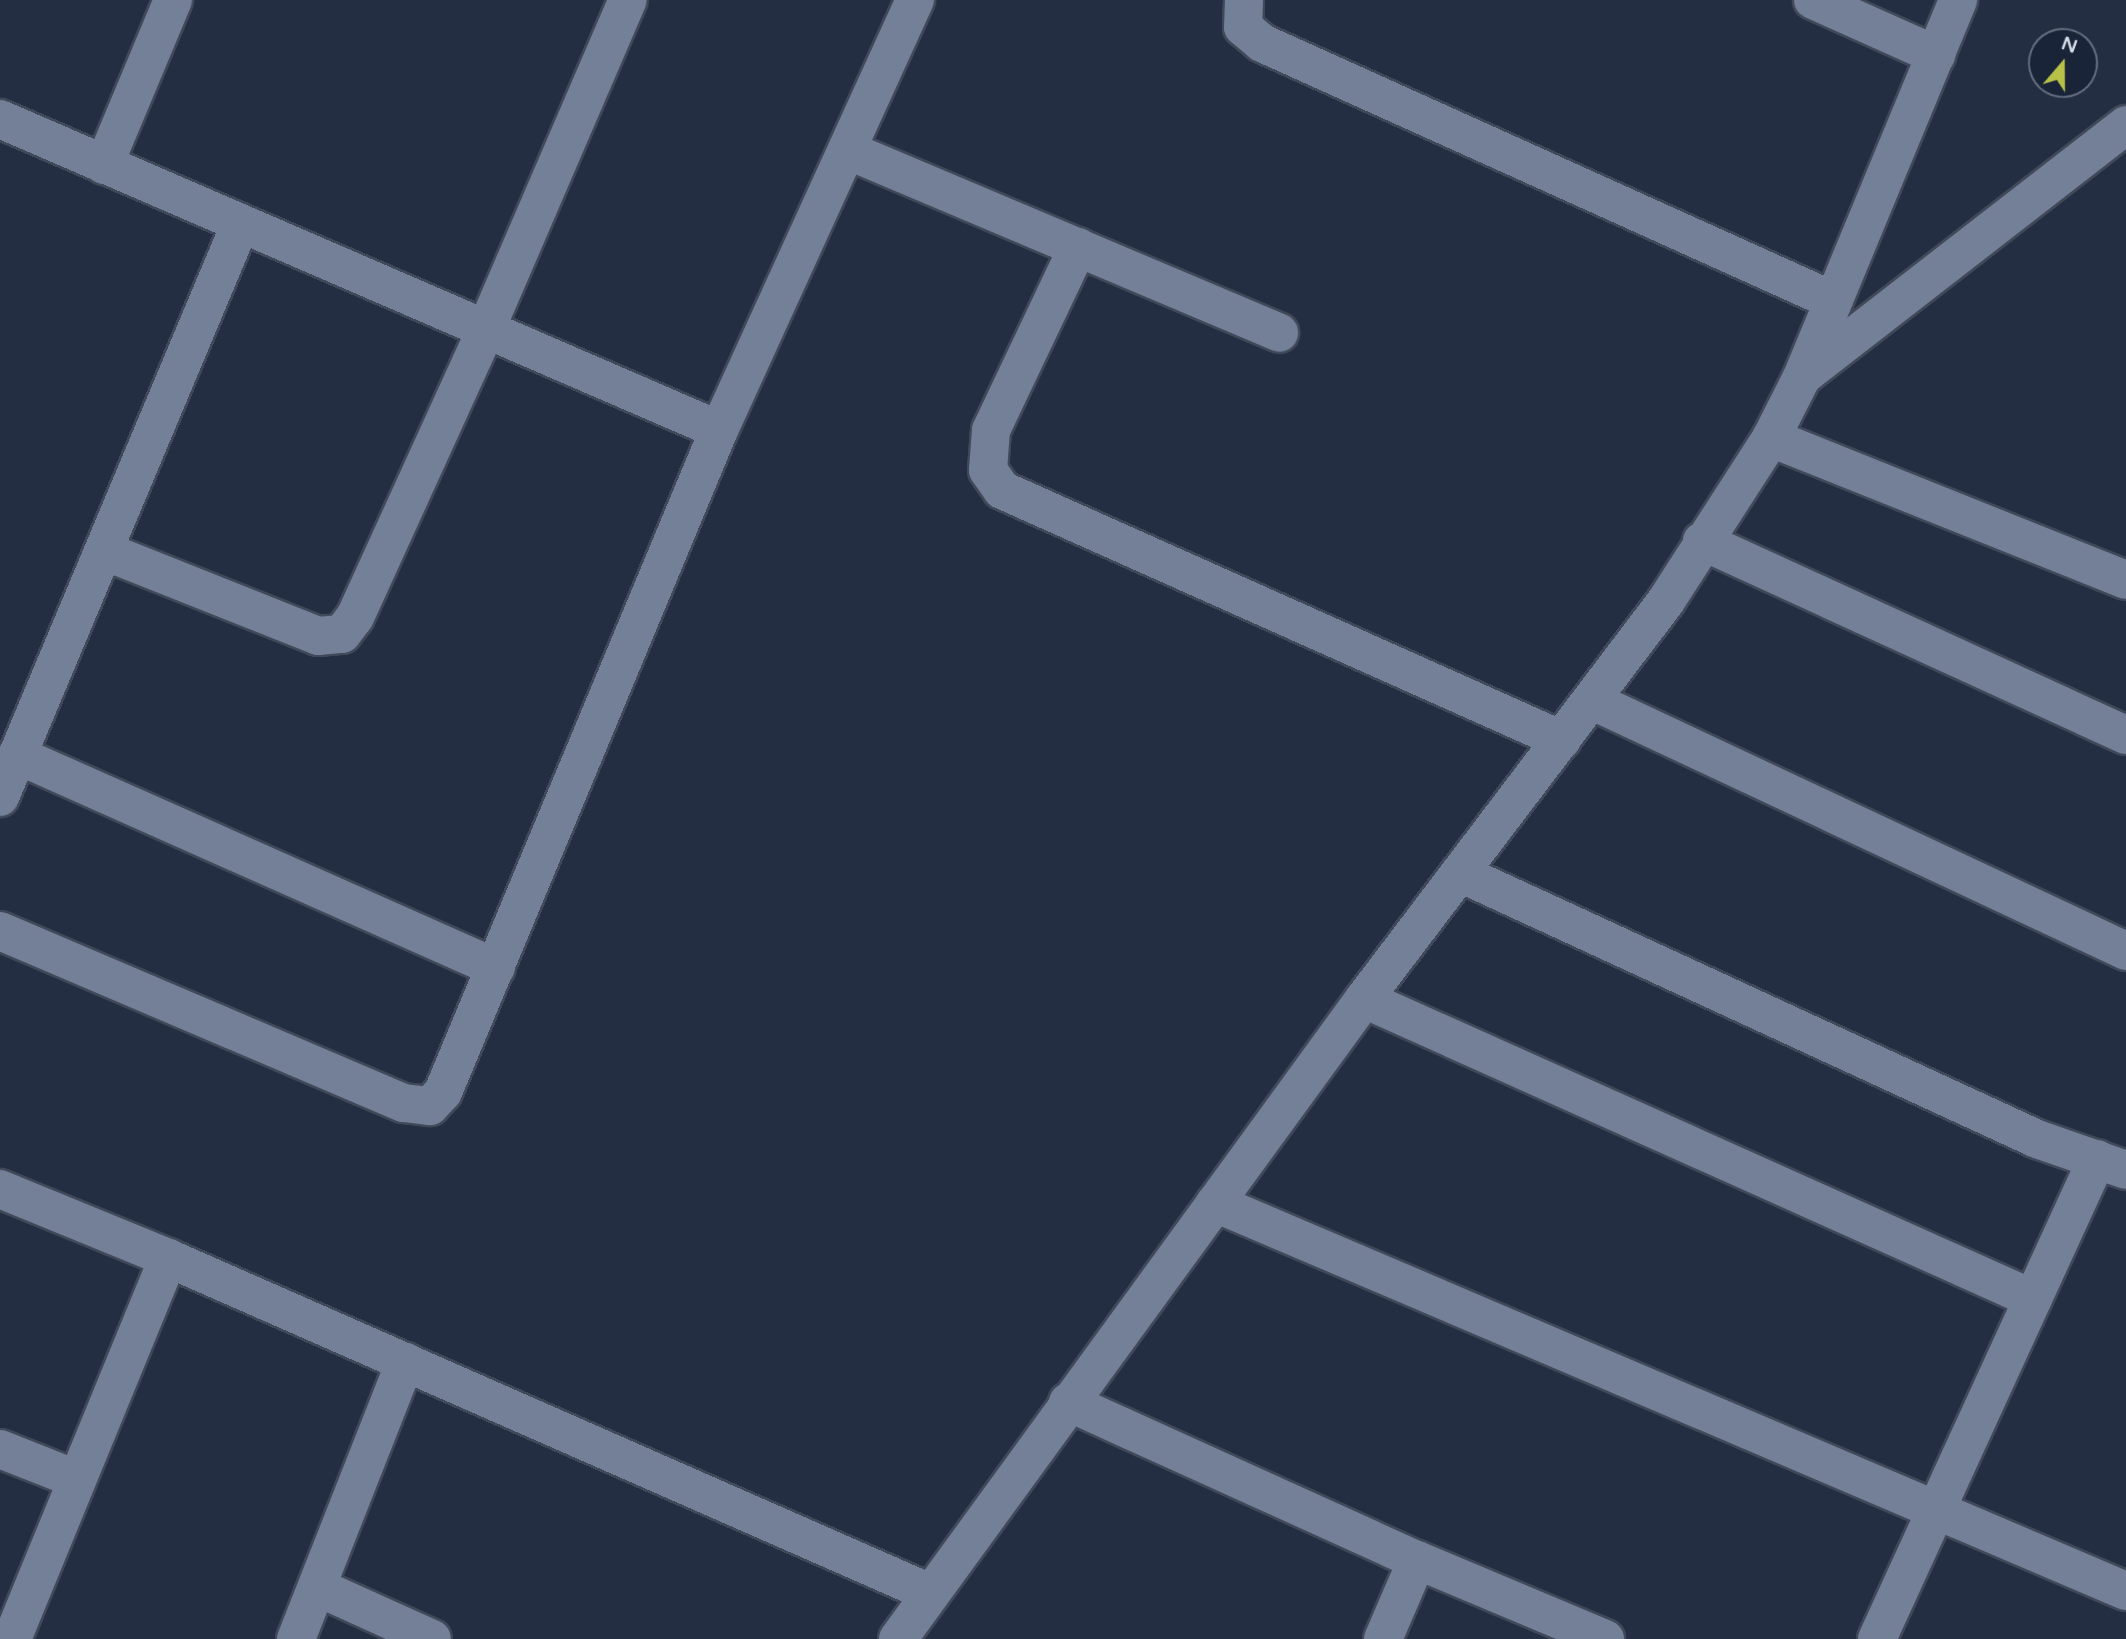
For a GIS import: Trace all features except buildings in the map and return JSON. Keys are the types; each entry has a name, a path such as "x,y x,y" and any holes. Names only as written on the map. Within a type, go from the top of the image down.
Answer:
{"street":[{"path":"104,165 173,0"},
{"path":"107,552 317,636 342,634 355,617 486,329 628,0"},
{"path":"0,931 404,1103 429,1106 443,1092 719,430 849,151 915,0"},
{"path":"1244,0 1243,27 1262,43 1834,301"},
{"path":"1812,0 1936,55"},
{"path":"898,1639 1364,999 1593,701 1666,601 1702,541 1771,438 1802,377 1958,0"},
{"path":"0,119 719,430"},
{"path":"1802,377 2126,125"},
{"path":"849,151 1279,333"},
{"path":"0,797 107,552 240,225"},
{"path":"1078,247 991,430 988,470 1002,490 1562,740"},
{"path":"1771,438 2126,580"},
{"path":"1702,541 2126,734"},
{"path":"1593,701 2126,951"},
{"path":"17,755 496,968"},
{"path":"1460,873 2037,1139 2111,1165 2033,1299 1877,1639"},
{"path":"1364,999 2033,1299"},
{"path":"0,1189 168,1258 930,1593"},
{"path":"1215,1203 2126,1591"},
{"path":"12,1639 168,1258"},
{"path":"296,1639 405,1362"},
{"path":"1068,1402 1416,1560 1605,1639"},
{"path":"0,1449 76,1479"},
{"path":"1383,1639 1416,1560"},
{"path":"317,1587 432,1639"}]}
